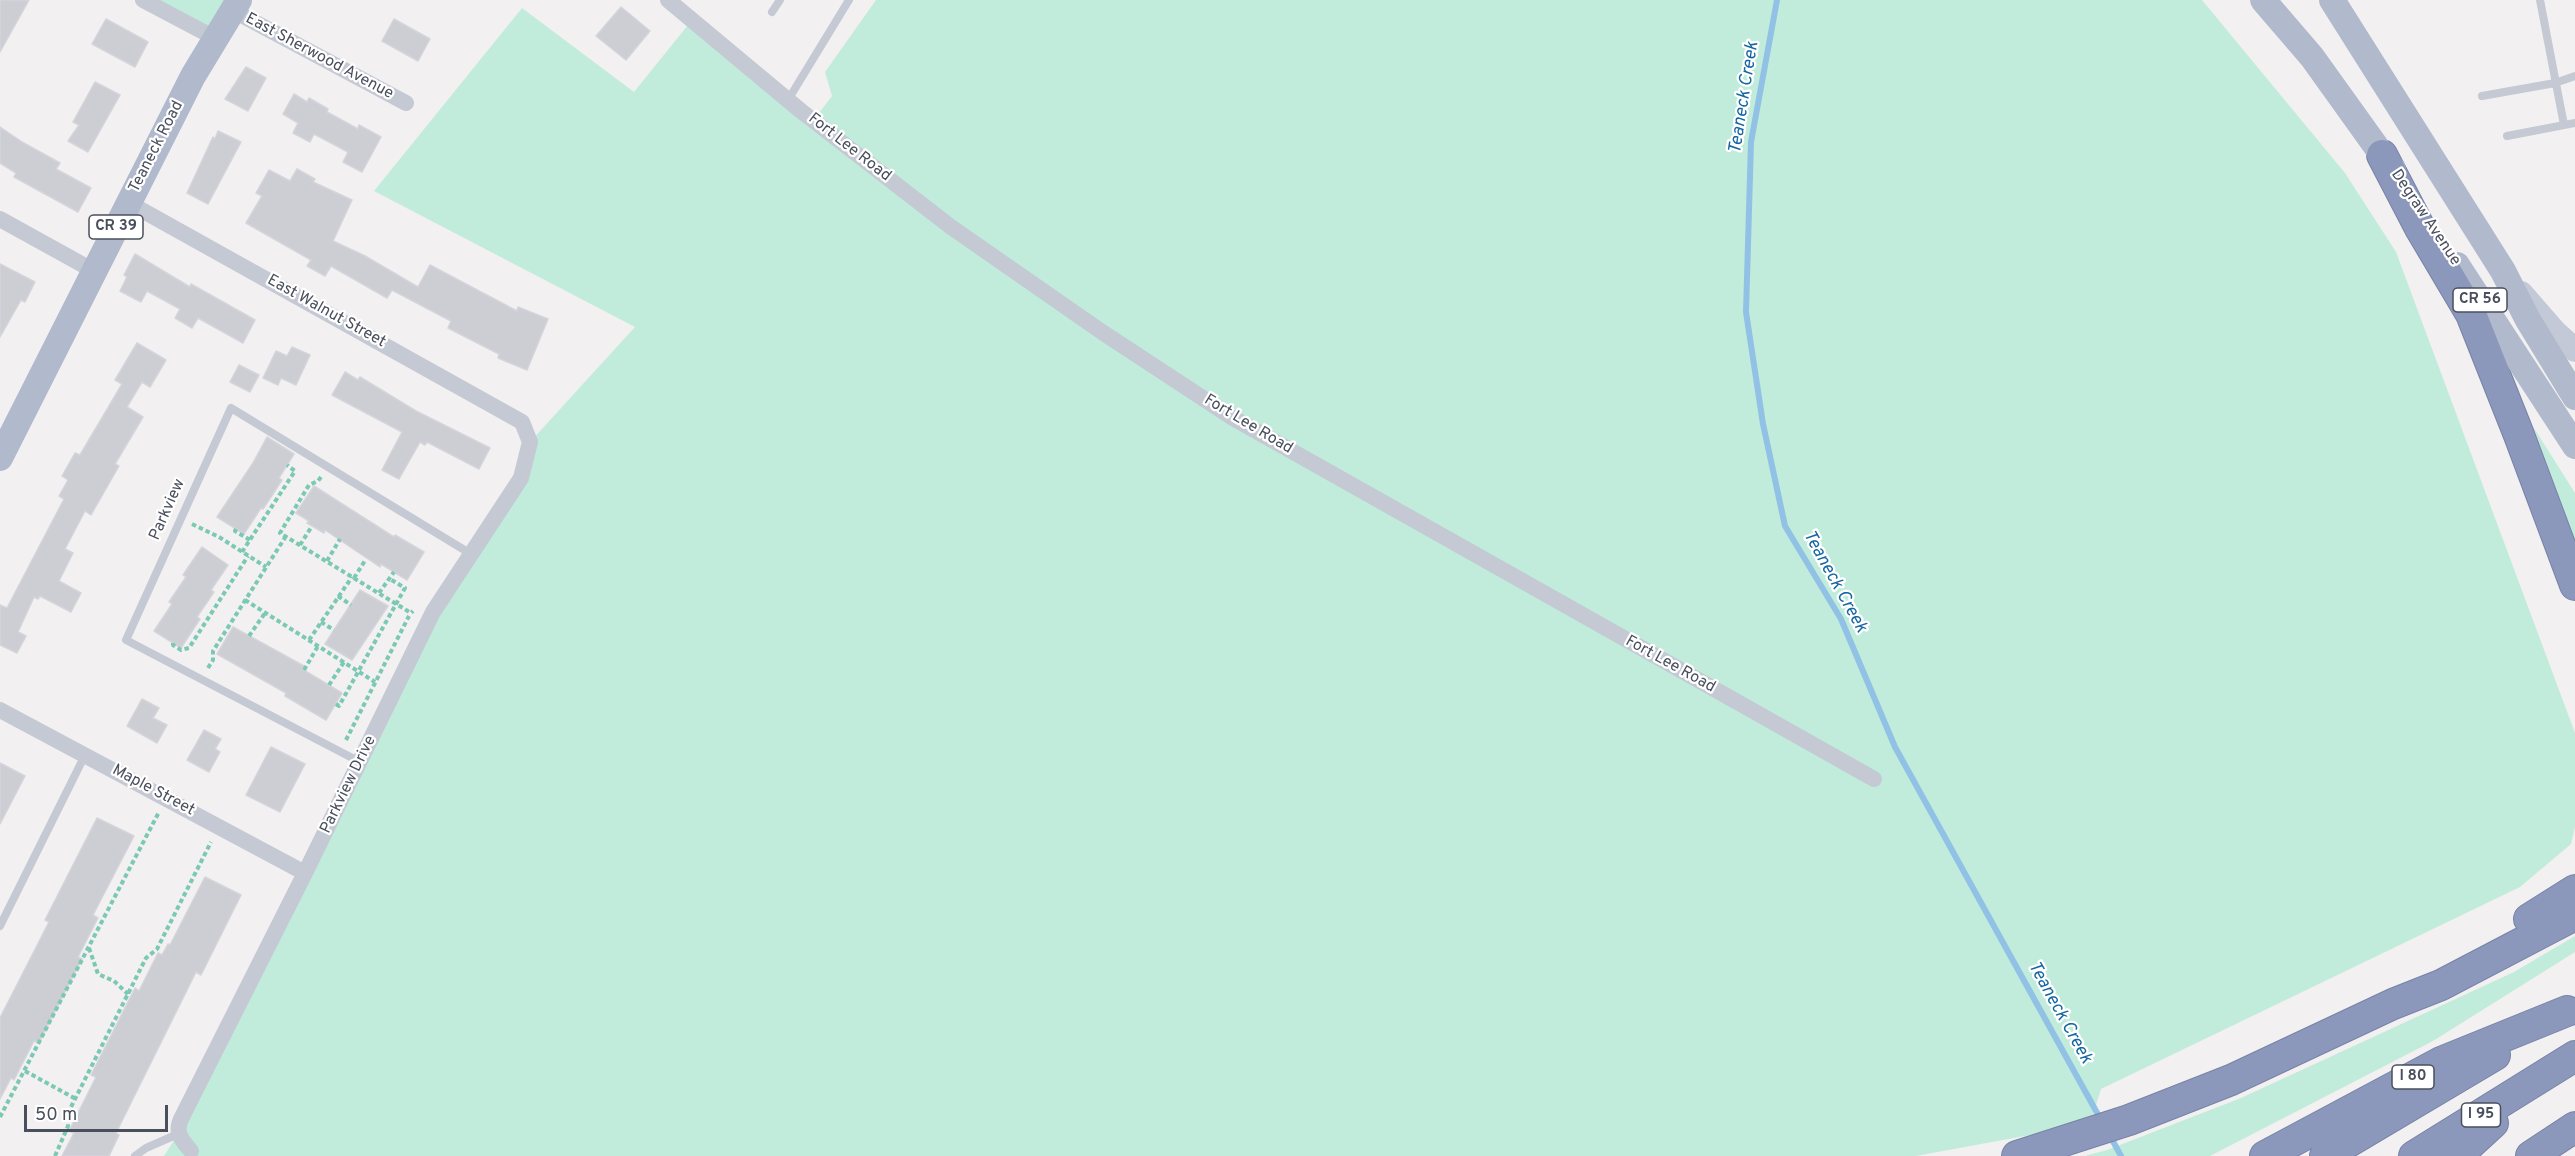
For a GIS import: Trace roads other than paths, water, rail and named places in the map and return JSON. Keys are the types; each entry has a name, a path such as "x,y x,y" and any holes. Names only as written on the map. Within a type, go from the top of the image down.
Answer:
{"highway":[{"path":"2382,155 2470,314 2519,435 2575,585"},
{"path":"2393,1004 2575,890"},
{"path":"2017,1156 2129,1120 2231,1080 2393,1004 2441,985 2575,915"},
{"name":"I 80","path":"2265,1156 2441,1062 2571,1009"},
{"name":"I 95","path":"2325,1156 2571,1009"},
{"name":"I 95","path":"2414,1156 2575,1056"},
{"path":"2457,1156 2548,1073"},
{"path":"2531,1156 2575,1127"}],"main road":[{"name":"Degraw Avenue","path":"2263,0 2312,57 2382,155 2518,356 2575,446"},
{"name":"CR 56","path":"2332,0 2503,271 2528,320 2575,397"},
{"path":"2339,0 2354,34"},
{"name":"Teaneck Road","path":"0,458 129,202 215,39 236,5"},
{"path":"2503,271 2548,325 2575,350"}],"street":[{"path":"144,0 215,39"},
{"name":"Fort Lee Road","path":"668,0 801,111 951,227 1102,332 1233,418 1874,779"},
{"name":"East Sherwood Avenue","path":"236,5 406,103"},
{"name":"East Walnut Street","path":"129,202 522,422"},
{"path":"0,219 94,270"},
{"name":"Parkview Drive","path":"178,1134 178,1125 433,612 520,478 530,442 522,422"},
{"name":"Maple Street","path":"0,710 305,873"},
{"path":"178,1134 190,1151"}],"lane":[{"path":"772,12 780,0"},
{"path":"788,100 849,0"},
{"path":"2540,0 2564,125"},
{"path":"2482,96 2555,83 2575,76"},
{"path":"2507,136 2575,123"},
{"name":"Parkview","path":"360,762 126,640 231,408 471,554"},
{"path":"0,926 85,755"},
{"path":"135,1156 146,1148 178,1134"}],"waterway":[{"name":"Teaneck Creek","path":"1777,0 1751,142 1746,312 1763,424 1785,526 1841,619 1895,747 2101,1120"},
{"name":"Teaneck Creek","path":"2109,1134 2121,1156"}]}
